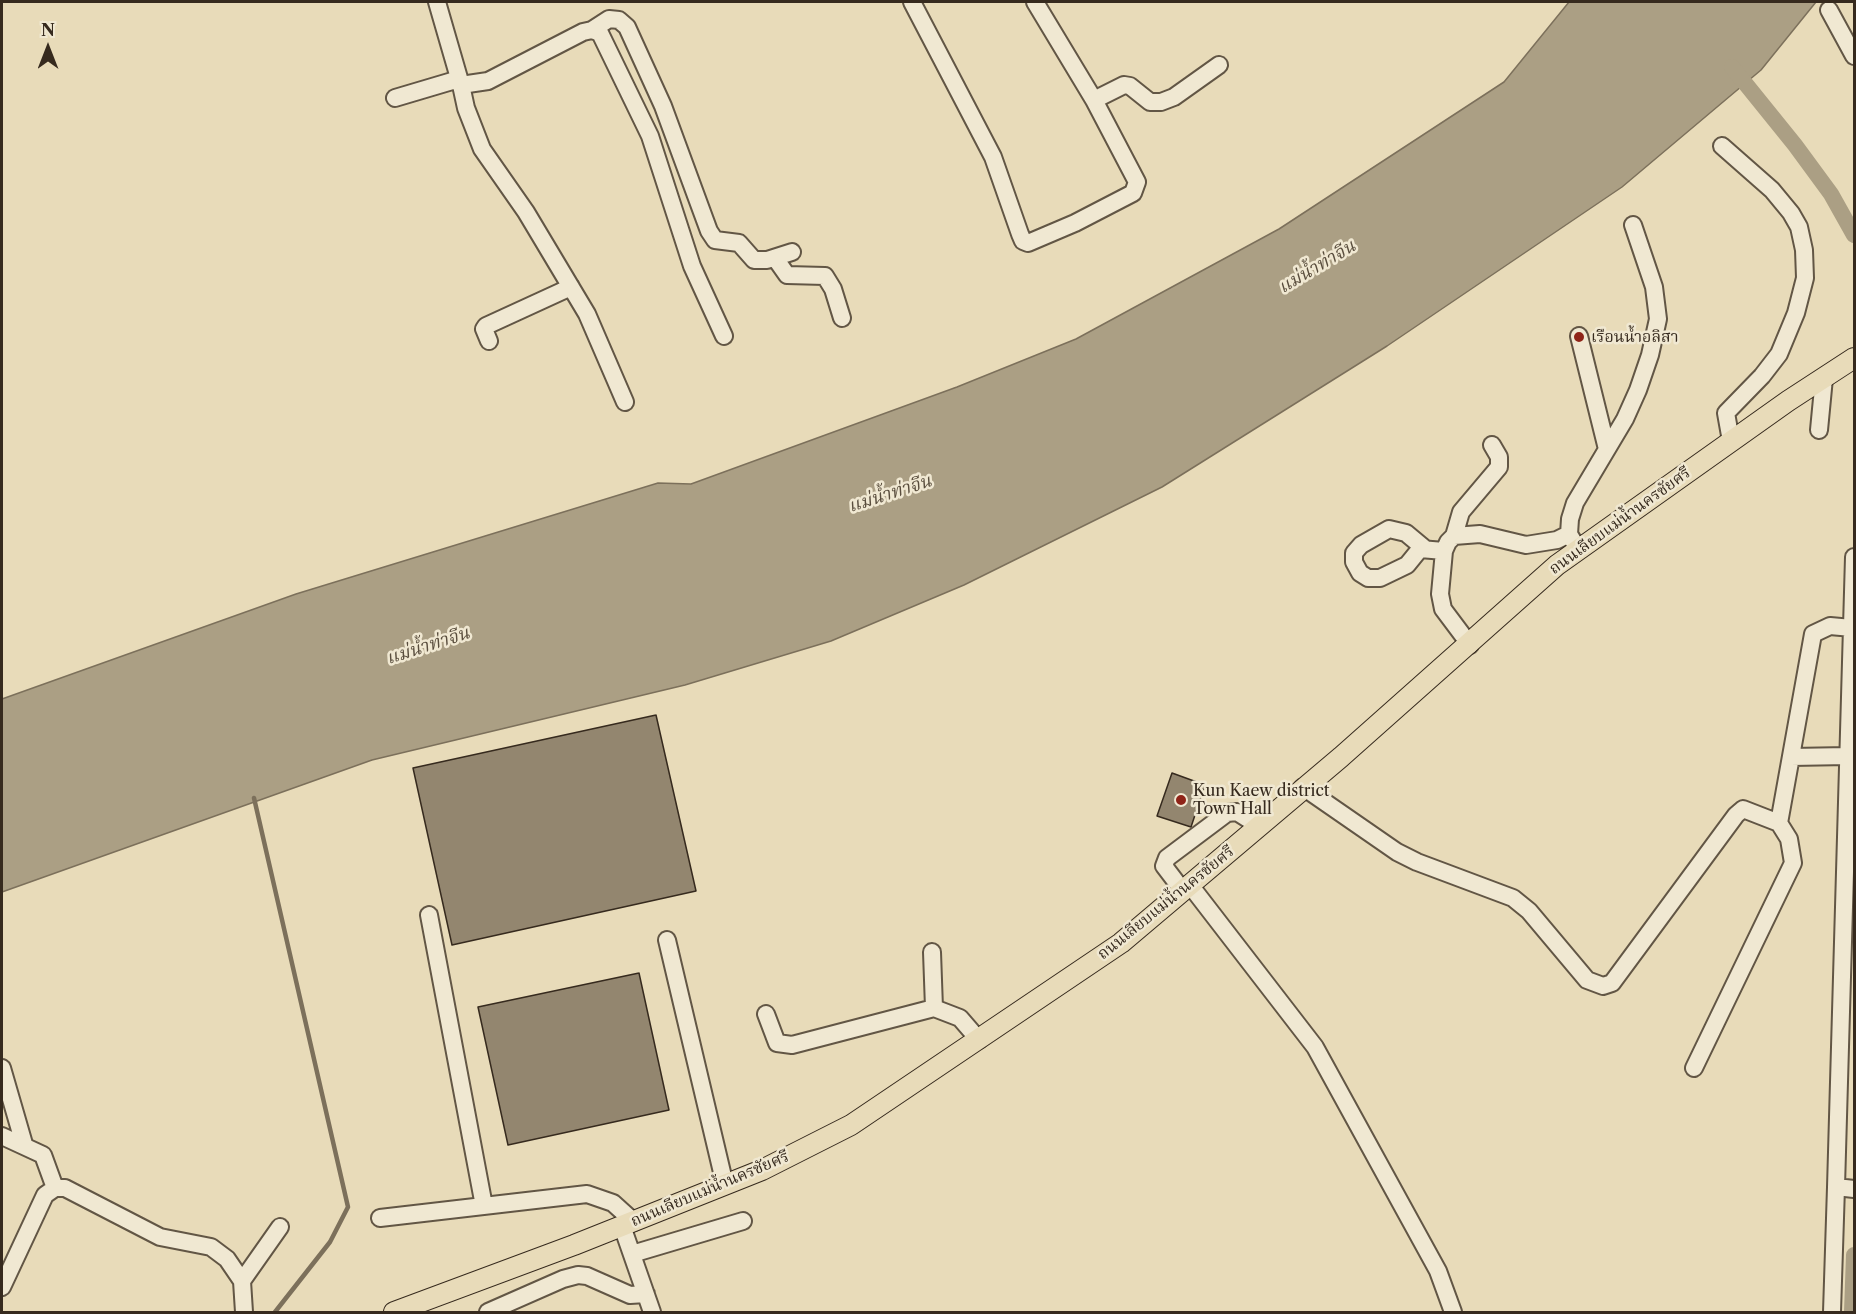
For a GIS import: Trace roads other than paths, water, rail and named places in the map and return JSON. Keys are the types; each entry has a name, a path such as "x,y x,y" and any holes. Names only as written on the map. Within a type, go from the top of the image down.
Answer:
{"main road":[{"name":"ถนนเลียบแม่น้ำนครชัยศรี","path":"394,1312 628,1224 762,1170 851,1125 1121,943 1470,645 1573,541 1731,441 1824,378 1853,364"}],"street":[{"path":"437,2 460,82 465,108 482,149 526,212 587,314 625,402"},
{"path":"912,2 993,157 1023,241 1035,241 1133,193 1137,182 1096,99 1035,2"},
{"path":"1829,10 1854,56"},
{"path":"395,98 460,82 488,81 592,30 609,19 619,20 627,27 663,106 709,231 716,240 739,243 754,260 775,258 792,252"},
{"path":"592,30 600,33 605,41 636,103 654,146 692,266 724,336"},
{"path":"1096,99 1118,86 1130,86 1150,102 1161,102 1174,97 1219,65"},
{"path":"1722,146 1772,190 1791,213 1799,228 1804,250 1805,278 1796,313 1779,354 1762,376 1726,413 1731,441"},
{"path":"1454,536 1480,534 1526,545 1557,540 1573,541 1575,503 1638,390 1650,355 1658,319 1654,287 1633,225"},
{"path":"775,258 787,275 825,276 833,289 842,318"},
{"path":"489,341 485,333 486,326 571,287"},
{"path":"1579,336 1607,449"},
{"path":"1819,430 1824,378"},
{"path":"1470,645 1443,609 1440,594 1444,551 1454,536 1461,512 1499,467 1498,457 1492,445"},
{"path":"1424,548 1444,551"},
{"path":"1832,1312 1843,1188 1848,756 1854,557"},
{"path":"1779,823 1814,634 1830,626 1852,628"},
{"path":"1791,757 1848,756"},
{"path":"1303,787 1397,852 1417,862 1513,898 1529,911 1587,980 1603,986 1612,983 1736,815 1743,809 1779,823 1789,839 1793,863 1694,1068"},
{"path":"1259,826 1237,812 1227,813 1167,858 1164,866 1187,888 1315,1047 1438,1271 1453,1312"},
{"path":"429,915 484,1206"},
{"path":"666,940 725,1185"},
{"path":"932,952 934,1008"},
{"path":"766,1014 777,1043 792,1045 934,1008 960,1018 979,1040"},
{"path":"2,1068 24,1144"},
{"path":"2,1136 36,1149 47,1160 54,1188"},
{"path":"2,1287 45,1195 54,1188 70,1190 160,1238 211,1247 227,1259 242,1281 244,1312"},
{"path":"380,1218 587,1194 613,1203 628,1224 632,1254 652,1312"},
{"path":"632,1254 743,1221"},
{"path":"242,1281 280,1227"},
{"path":"488,1312 563,1279 578,1275 587,1276 630,1295 646,1294"}],"water":[{"name":"แม่น้ำท่าจีน","path":"1569,2 1816,2 1761,70 1622,187 1387,346 1162,487 964,585 831,641 685,685 372,760 2,892 2,699 296,594 658,483 691,484 957,387 1076,339 1279,229 1504,82"}],"waterway":[{"path":"1732,67 1831,194 1854,235"},
{"path":"254,798 348,1207 330,1242 275,1312"},
{"path":"1852,1312 1854,1255"}],"place":[{"name":"เรือนน้ำอลิสา","path":"1579,337"},
{"name":"Kun Kaew district Town Hall","path":"1181,800"}]}
